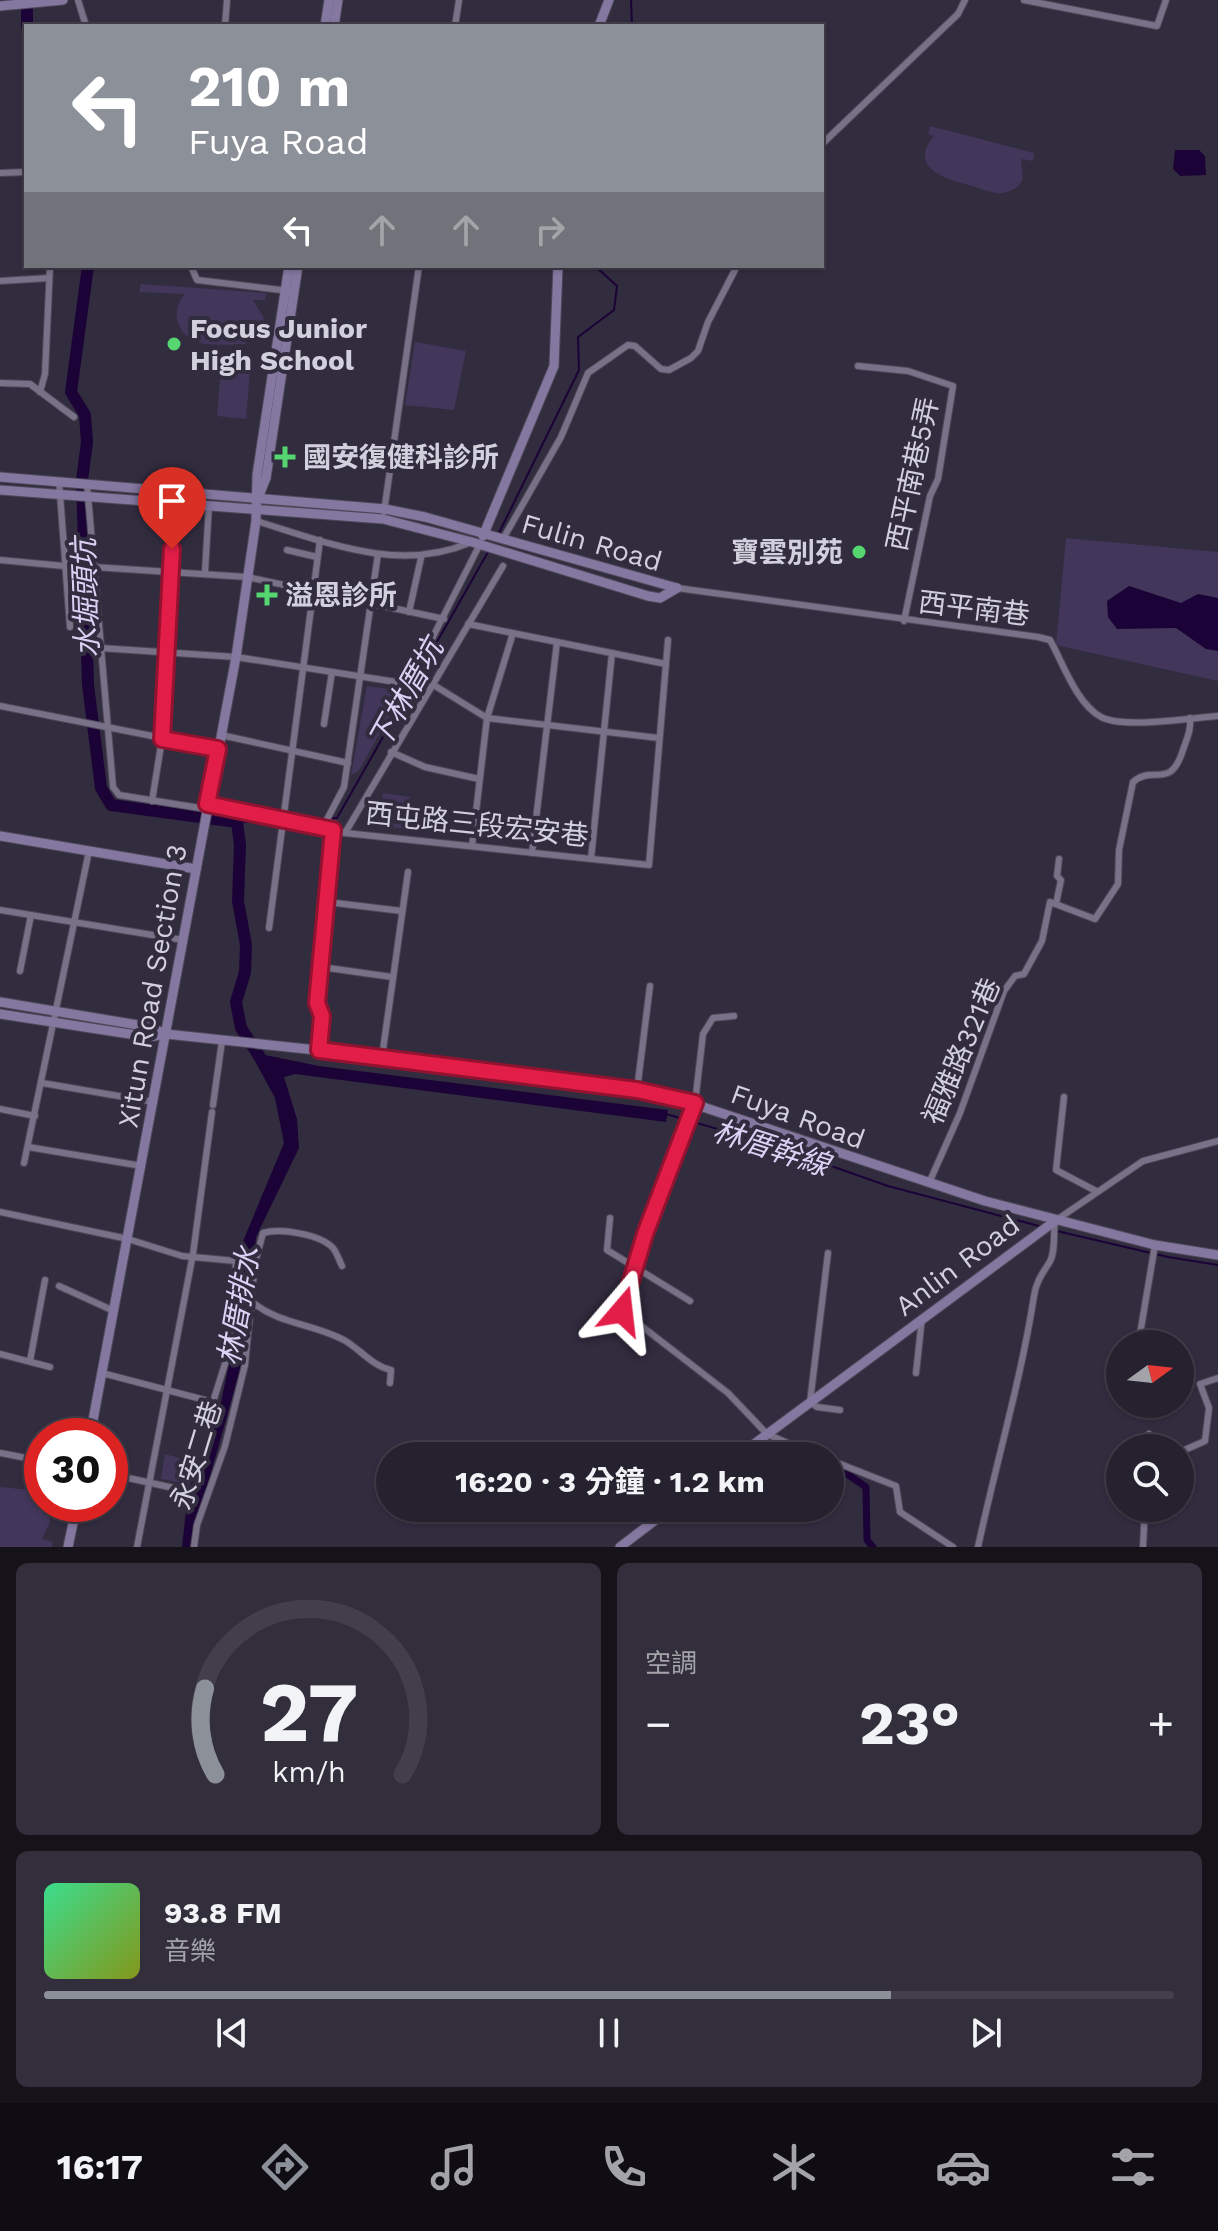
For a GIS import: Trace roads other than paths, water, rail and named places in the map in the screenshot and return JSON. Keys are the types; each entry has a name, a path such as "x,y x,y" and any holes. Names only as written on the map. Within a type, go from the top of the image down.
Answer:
{"street":[{"path":"4,4 63,0"},
{"path":"78,0 85,24"},
{"path":"225,24 227,0"},
{"path":"325,24 329,0"},
{"path":"334,24 338,0"},
{"path":"455,24 459,0"},
{"path":"596,0 609,1 600,24"},
{"path":"824,142 958,14 965,0"},
{"path":"1024,0 1157,26 1166,0"},
{"path":"0,173 24,172"},
{"path":"40,392 45,374 50,268"},
{"path":"192,268 197,280 290,291"},
{"name":"Xitun Road Section 3","path":"289,268 290,291"},
{"name":"Xitun Road Section 3","path":"93,1418 236,657 256,521 257,475 290,291 297,268"},
{"path":"384,514 419,268"},
{"path":"495,537 554,366 558,268"},
{"path":"100,648 236,657 409,684 484,546 495,537 561,437 588,373 628,345 635,346 661,369 669,370 691,358 698,351 708,322 736,268"},
{"path":"0,281 49,278"},
{"name":"西平南巷5弄","path":"858,366 908,371 953,386 938,479 930,496 904,621"},
{"path":"0,383 30,384 74,417"},
{"name":"Fulin Road","path":"0,477 258,496 384,514 495,537 677,588"},
{"path":"59,481 70,627"},
{"path":"82,483 93,567 106,730"},
{"name":"Fulin Road","path":"0,490 384,514 648,596 660,598 677,588"},
{"path":"152,801 162,739 175,503"},
{"path":"205,572 209,505"},
{"path":"256,521 378,554 421,558 484,546"},
{"path":"269,928 320,540"},
{"path":"287,550 317,557"},
{"path":"323,827 344,787 378,554"},
{"path":"409,612 421,558"},
{"path":"0,560 64,566"},
{"path":"345,833 503,566"},
{"path":"93,567 247,577 444,619"},
{"name":"西平南巷","path":"677,588 1050,640 1082,698 1100,716 1116,721 1218,716"},
{"path":"468,624 666,664"},
{"path":"472,846 487,718 513,633"},
{"path":"432,684 487,718 659,738 668,640"},
{"path":"532,853 557,642"},
{"path":"591,859 612,653"},
{"path":"324,724 332,672"},
{"path":"0,706 106,730 218,749"},
{"path":"1059,859 1057,876 1061,880 1056,904 1095,919 1118,884 1119,850 1133,782 1141,777 1168,775 1176,769 1191,733 1190,718"},
{"name":"西屯路三段宏安巷","path":"106,730 113,787 119,795 345,833 649,865 659,738"},
{"path":"221,735 348,763"},
{"path":"391,752 425,767 479,779"},
{"path":"319,1050 321,967 333,830"},
{"path":"1,839 196,869"},
{"path":"24,1163 57,1017 89,851"},
{"path":"382,1057 408,872"},
{"path":"327,902 402,911"},
{"name":"福雅路321巷","path":"929,1185 960,1113 1004,991 1015,976 1024,974 1032,963 1049,918 1050,902 1056,904"},
{"path":"0,910 183,940"},
{"path":"20,971 31,915"},
{"path":"321,967 392,977"},
{"path":"637,1090 650,986"},
{"name":"Fuya Road","path":"0,1002 149,1037 166,1034 319,1050 637,1090 695,1103 1053,1226 1155,1247 1218,1255"},
{"name":"Fuya Road","path":"0,1014 57,1017"},
{"path":"734,1016 713,1018 704,1029 695,1103 622,1311 728,1393 767,1434 785,1442"},
{"path":"137,1547 193,1254 222,1041"},
{"path":"42,1083 154,1102"},
{"path":"1064,1097 1056,1170 1096,1191"},
{"path":"0,1109 35,1116"},
{"name":"Anlin Road","path":"756,1442 1039,1230 1053,1226 1096,1191 1143,1161 1218,1141"},
{"path":"28,1147 142,1166"},
{"path":"0,1212 128,1239 182,1256 193,1254 236,1261 229,1351 213,1402"},
{"path":"610,1218 607,1250 636,1265 690,1301"},
{"path":"263,1233 270,1226 308,1234"},
{"path":"978,1547 1028,1342 1033,1298 1042,1269 1049,1264 1053,1226"},
{"path":"263,1233 284,1231 315,1238 333,1248 342,1266"},
{"name":"永安二巷","path":"194,1547 197,1525 225,1446 245,1365 255,1263 263,1233"},
{"path":"1141,1330 1155,1247"},
{"path":"828,1253 810,1402 817,1407 840,1410"},
{"path":"30,1361 45,1280"},
{"path":"59,1286 114,1311"},
{"path":"252,1302 271,1317 328,1332 347,1342 380,1368 391,1370 390,1383"},
{"path":"916,1373 922,1318"},
{"path":"0,1354 50,1367"},
{"path":"102,1373 205,1400"},
{"path":"1194,1446 1205,1441 1209,1408 1200,1384 1218,1378"},
{"path":"0,1453 24,1458"},
{"path":"844,1466 896,1486 900,1512 953,1547"},
{"path":"128,1478 183,1490"},
{"path":"68,1547 73,1522"},
{"path":"620,1547 653,1522"},
{"path":"1143,1547 1144,1522"}],"water":[{"path":"1175,150 1199,150 1205,156 1206,175 1180,176 1173,169"},
{"path":"1129,586 1181,603 1198,594 1218,598 1218,651 1206,649 1176,628 1117,629 1108,617 1107,601"},
{"name":"林厝排水","path":"250,1052 319,1066 668,1110 666,1122 295,1074 284,1077 297,1119 299,1148 256,1237 245,1352 190,1547 182,1547 188,1492 221,1402 236,1331 241,1246 284,1143 275,1098"}],"waterway":[{"name":"水堀頭坑","path":"27,0 27,24"},
{"name":"下林厝坑","path":"631,0 632,24"},
{"name":"水堀頭坑","path":"88,268 71,392 85,415 87,442 82,480 88,685 101,788 111,805 237,822 240,845 238,901 246,945 245,972 236,1002 241,1028 265,1065"},
{"name":"下林厝坑","path":"499,533 579,370 578,337 614,310 617,286 597,268"},
{"name":"下林厝坑","path":"329,818 337,818 488,552"},
{"name":"下林厝坑","path":"297,820 323,819"},
{"name":"下林厝坑","path":"237,822 275,821"},
{"name":"林厝幹線","path":"666,1114 766,1143 888,1186 1039,1226"},
{"name":"林厝幹線","path":"1057,1231 1168,1257 1218,1265"},
{"path":"844,1472 866,1487 867,1540 873,1547"}],"place":[{"name":"Focus Junior High School","path":"174,344"},
{"name":"國安復健科診所","path":"285,457"},
{"name":"寶雲別苑","path":"859,552"},
{"name":"溢恩診所","path":"267,595"}]}
